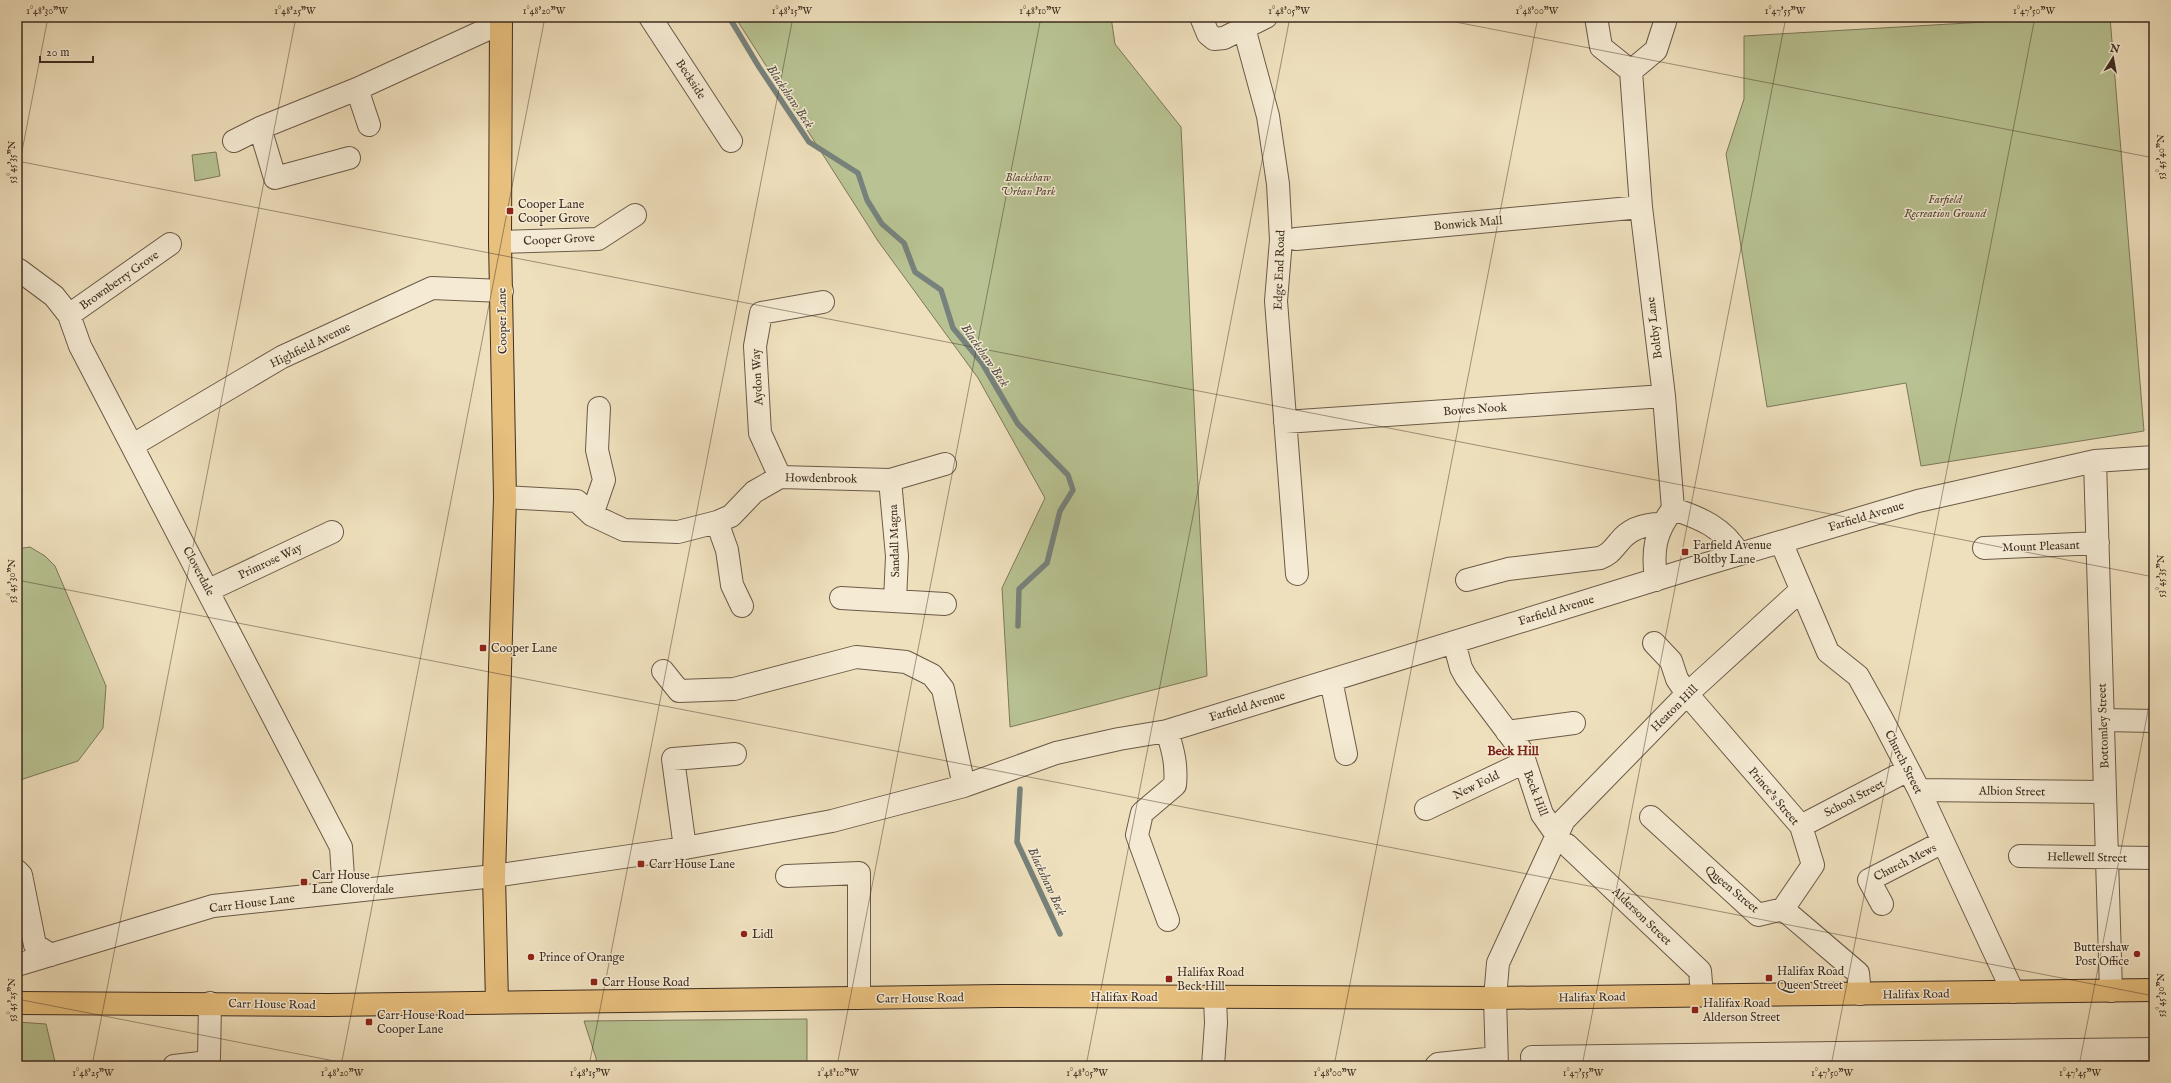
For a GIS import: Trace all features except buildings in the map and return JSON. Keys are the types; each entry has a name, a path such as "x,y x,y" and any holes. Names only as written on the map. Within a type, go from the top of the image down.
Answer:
{"main road":[{"name":"Cooper Lane","path":"497,1002 494,876 505,497 500,242 501,20"},
{"name":"Halifax Road","path":"1031,997 1496,998 2154,990"},
{"name":"Carr House Road","path":"17,1003 210,1003 329,1005 1031,997"}],"street":[{"name":"Beckside","path":"650,17 731,141"},
{"path":"1201,17 1208,34 1214,39 1224,38 1243,23 1266,17"},
{"path":"1596,17 1601,47 1631,71 1656,50 1665,22 1664,17"},
{"name":"Cooper Lane","path":"234,141 260,128 357,89 501,20"},
{"name":"Edge End Road","path":"1243,23 1268,116 1278,184 1282,240 1276,300 1297,574"},
{"name":"Boltby Lane","path":"1631,71 1641,207 1664,396 1667,516 1653,554 1656,580"},
{"path":"357,89 370,125"},
{"path":"260,128 275,178 349,158"},
{"name":"Bonwick Mall","path":"1296,239 1641,207"},
{"name":"Cooper Grove","path":"500,242 598,239 635,215"},
{"name":"Brownberry Grove","path":"69,315 170,244"},
{"name":"Cloverdale","path":"19,270 54,296 69,315 80,346 209,590 341,847 344,892"},
{"name":"Highfield Avenue","path":"133,446 282,356 432,288 502,291"},
{"name":"Aydon Way","path":"780,477 760,433 755,346 761,313 823,302"},
{"name":"Bowes Nook","path":"1285,422 1664,396"},
{"path":"592,515 604,480 597,450 599,408"},
{"name":"Farfield Avenue","path":"964,786 1056,753 1119,739 1166,731 1739,554 1918,501 2095,461 2154,457"},
{"name":"Bottomley Street","path":"2095,461 2110,991"},
{"name":"Howdenbrook","path":"505,497 577,501 592,515 624,530 678,532 717,522 731,516 754,492 780,477 890,480 945,464"},
{"name":"Sandall Magna","path":"890,480 897,556 895,601"},
{"path":"1467,580 1508,569 1600,558 1613,552 1619,541 1630,531 1667,516 1700,518 1732,542 1739,554"},
{"path":"717,522 727,550 732,586 742,606"},
{"name":"Primrose Way","path":"209,590 332,532"},
{"name":"Church Street","path":"1781,542 1828,652 1858,676 1919,790 2013,992"},
{"name":"Mount Pleasant","path":"1984,548 2098,543"},
{"name":"Heaton Hill","path":"1562,839 1564,820 1687,694 1801,590"},
{"path":"841,598 945,604"},
{"name":"Beck Hill","path":"1454,642 1461,668 1480,696 1521,750 1542,814 1562,839"},
{"name":"Prince's Street","path":"1654,643 1671,661 1677,679 1687,694 1800,826 1813,865 1782,909"},
{"path":"662,671 679,691 687,691 734,689 856,657 906,662 932,674 943,689 964,786"},
{"path":"1330,680 1346,754"},
{"path":"2103,720 2154,722"},
{"path":"1507,732 1574,723"},
{"path":"1166,731 1175,755 1175,785 1142,813 1137,835 1168,920"},
{"path":"685,848 673,759 735,754"},
{"name":"New Fold","path":"1426,809 1525,762"},
{"name":"School Street","path":"1800,826 1908,770"},
{"name":"Carr House Lane","path":"17,965 213,906 494,876 685,848 832,821 964,786"},
{"name":"Albion Street","path":"1919,790 2105,792"},
{"name":"Queen Street","path":"1651,817 1758,915 1782,909"},
{"path":"1436,1066 1438,1064 1496,1062 1496,998 1498,963 1562,839"},
{"name":"Alderson Street","path":"1562,839 1700,971 1702,995"},
{"name":"Church Mews","path":"1882,904 1869,880 1943,842"},
{"name":"Hellewell Street","path":"2020,856 2154,858"},
{"path":"17,871 21,875 35,945 51,955"},
{"path":"786,876 859,873 859,998"},
{"path":"1782,909 1858,973 1860,994"},
{"path":"1213,1066 1216,1023 1215,998"},
{"path":"174,1066 210,1062 210,1003"},
{"path":"1532,1057 1989,1059 2154,1049"}],"green space":[{"name":"Blackshaw Urban Park","path":"735,17 1111,17 1115,44 1181,127 1207,676 1010,727 1002,588 1045,498 978,378 878,241"},
{"name":"Farfield Recreation Ground","path":"2071,17 2110,17 2144,431 1921,466 1906,383 1767,407 1726,154 1744,99 1744,36"},
{"path":"216,152 220,176 195,181 192,155"},
{"path":"30,547 45,556 55,566 106,686 103,728 78,761 17,781 17,549"},
{"path":"807,1019 807,1066 597,1066 596,1058 584,1021"},
{"path":"17,1022 46,1024 56,1066 17,1066"}],"waterway":[{"name":"Blackshaw Beck","path":"729,17 759,67 809,142 858,173 867,200 882,224 904,243 915,272 941,290 953,328 982,363 1018,424 1068,475 1073,490 1060,511 1047,563 1019,589 1018,626"},
{"name":"Blackshaw Beck","path":"1020,789 1017,842 1060,934"}],"place":[{"name":"Cooper Lane Cooper Grove","path":"510,211"},
{"name":"Farfield Avenue Boltby Lane","path":"1685,552"},
{"name":"Cooper Lane","path":"483,648"},
{"name":"Carr House Lane","path":"641,864"},
{"name":"Carr House Lane Cloverdale","path":"304,882"},
{"name":"Lidl","path":"744,934"},
{"name":"Buttershaw Post Office","path":"2137,954"},
{"name":"Prince of Orange","path":"531,957"},
{"name":"Halifax Road Queen Street","path":"1769,978"},
{"name":"Halifax Road Beck Hill","path":"1169,979"},
{"name":"Carr House Road","path":"594,982"},
{"name":"Halifax Road Alderson Street","path":"1695,1010"},
{"name":"Carr House Road Cooper Lane","path":"369,1022"}],"district":[{"name":"Beck Hill","path":"1513,750"}]}
